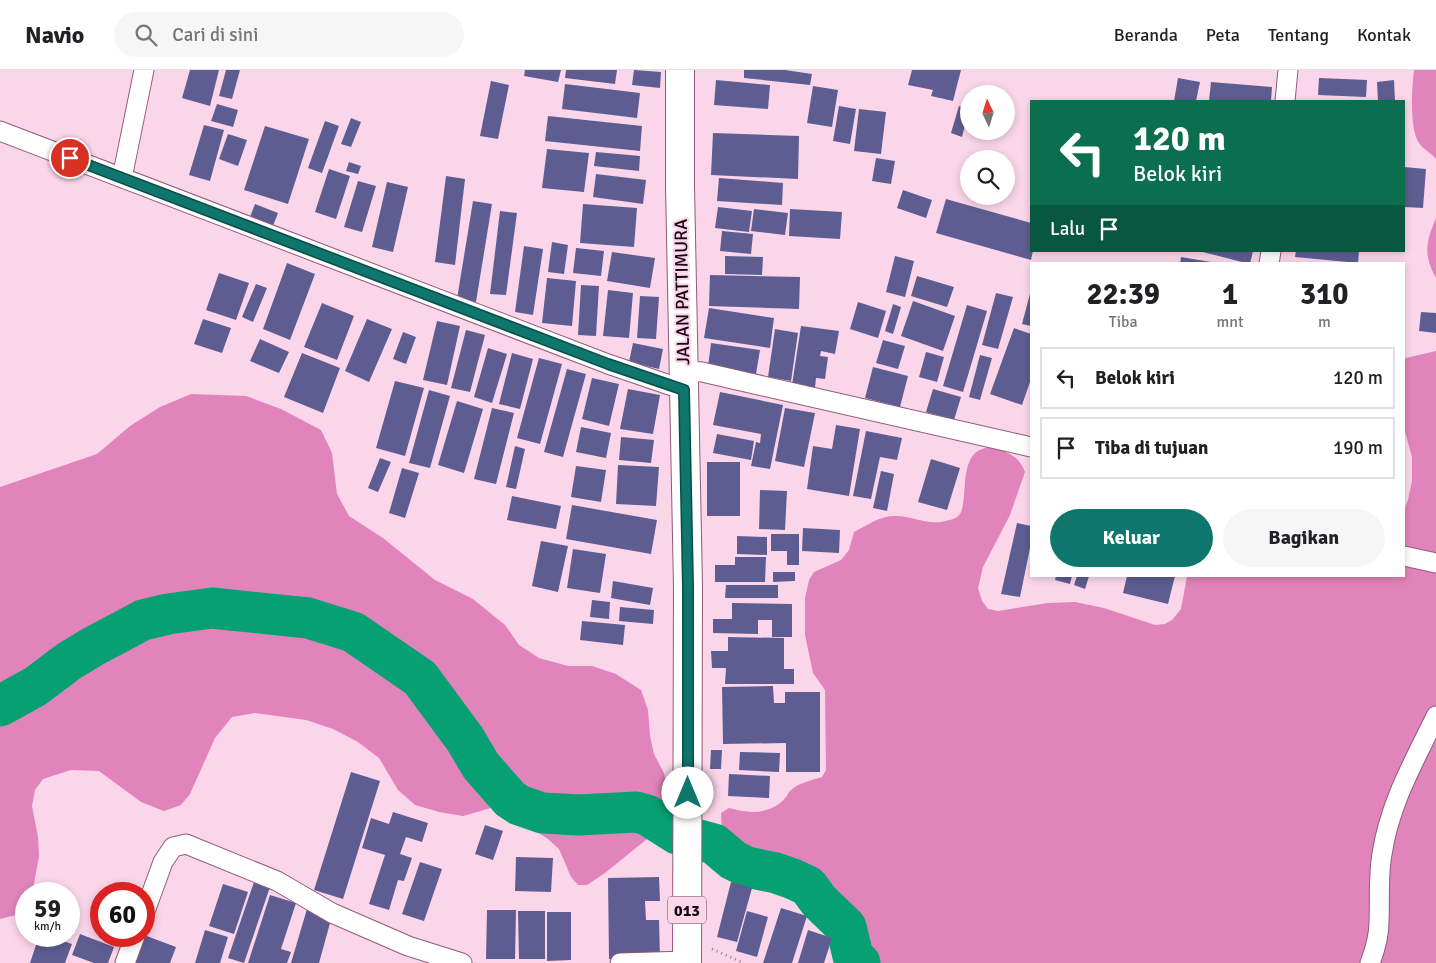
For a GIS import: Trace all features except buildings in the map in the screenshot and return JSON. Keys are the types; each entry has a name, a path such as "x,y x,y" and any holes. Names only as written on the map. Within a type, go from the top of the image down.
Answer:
{"main road":[{"name":"JALAN PATTIMURA","path":"680,70 680,186 688,587 687,956"}],"street":[{"path":"122,178 144,70"},
{"path":"1285,100 1288,70"},
{"path":"0,131 608,364 684,381 702,372 1030,447"},
{"path":"1405,556 1436,563"},
{"path":"1370,963 1379,923 1378,880 1391,812 1405,777 1436,716"},
{"path":"155,884 163,862 173,848 186,844 277,881 332,913 408,946 462,963"},
{"path":"125,963 131,947"},
{"path":"620,963 687,956"}],"path":[{"path":"687,956 712,949 744,963"}],"shaded area":[{"path":"1414,70 1436,70 1436,159 1419,143 1416,137 1412,118"},
{"path":"1436,218 1436,278 1429,262 1427,248"},
{"path":"1436,351 1436,963 841,963 849,941 846,927 819,901 808,886 776,873 747,867 733,860 723,851 721,813 729,808 752,812 767,810 780,803 793,788 822,777 826,770 825,690 813,673 805,635 805,598 809,580 814,572 841,560 849,550 854,532 888,516 900,516 932,522 956,518 961,512 963,504 966,472 969,462 974,454 982,449 992,448 1002,450 1014,457 1025,472 1010,515 983,567 978,588 982,601 988,609 998,611 1048,603 1075,602 1104,608 1155,625 1165,624 1172,620 1181,609 1187,577 1405,577 1405,508 1412,481 1412,457 1405,432 1406,358"},
{"path":"191,394 246,396 281,409 321,430 332,453 337,494 349,516 383,538 435,580 473,599 505,625 519,645 539,658 568,666 592,666 616,674 641,690 648,710 650,736 654,754 664,773 670,802 663,826 605,873 587,885 578,885 571,877 559,849 548,839 503,810 491,808 463,816 415,805 398,790 379,758 358,742 333,729 306,720 255,713 232,717 215,738 190,794 181,805 164,811 141,802 99,771 71,770 43,779 35,790 32,806 38,837 39,856 34,882 15,882 15,915 0,919 0,487 97,454 130,426 160,407"}],"waterway":[{"path":"0,706 36,686 69,661 143,620 168,614 212,608 308,618 353,632 420,678 465,739 481,766 510,799 519,805 542,813 579,815 636,812 647,815 677,834 714,844 733,860 747,867 776,873 793,879 808,886 819,901 846,927 853,956 860,963"}],"route":[{"path":"70,158 608,364 684,390 688,587 688,793"}]}
